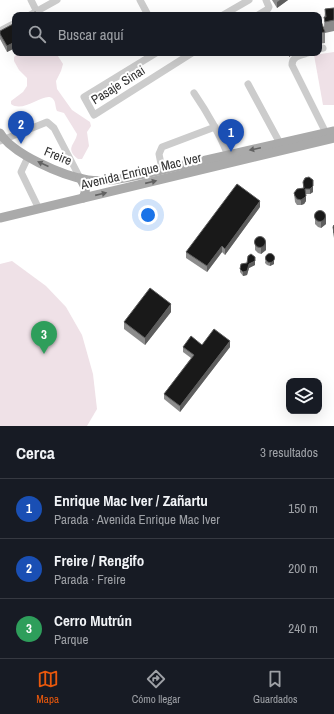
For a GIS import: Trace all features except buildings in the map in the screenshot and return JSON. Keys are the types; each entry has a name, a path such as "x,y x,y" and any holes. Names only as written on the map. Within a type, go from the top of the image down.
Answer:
{"main road":[{"name":"Avenida Enrique Mac Iver","path":"0,218 118,190 214,162 282,147 330,132"},
{"name":"Freire","path":"1,138 28,157 59,171 80,178"},
{"name":"Avenida Enrique Mac Iver","path":"80,178 88,180 104,180 138,175 162,169 214,162 228,155 334,138"},
{"path":"129,187 138,175"},
{"path":"80,178 86,188 86,194 83,198"},
{"path":"104,180 118,190"}],"street":[{"path":"31,0 37,12"},
{"path":"39,12 57,0"},
{"path":"228,12 249,0"},
{"path":"263,12 269,7 266,0"},
{"path":"143,1 147,12"},
{"path":"0,31 12,25"},
{"name":"Pasaje Sinai","path":"151,56 84,97 94,115 187,56"},
{"path":"300,56 292,61 292,65 330,132"},
{"path":"248,84 282,147"},
{"path":"194,93 215,127 228,155"},
{"path":"1,138 47,122 54,128 80,178"},
{"path":"162,169 159,154 162,147 215,127"},
{"name":"Freire","path":"28,157 21,172 39,209"}],"shaded area":[{"path":"334,52 334,105 323,105 314,56 322,56 322,54"},
{"path":"58,56 63,64 56,81 57,89 72,110 90,122 91,126 87,132 89,146 82,159 78,159 71,149 77,134 64,113 57,111 53,99 50,97 45,97 22,106 11,104 11,101 23,92 27,86 27,78 19,70 14,61 14,57"},
{"path":"12,261 46,286 66,307 82,335 93,374 97,409 87,426 0,426 0,264"}],"place":[{"name":"Freire / Rengifo","path":"21,144"},
{"name":"Enrique Mac Iver / Zañartu","path":"231,152"},
{"name":"Cerro Mutrún","path":"44,354"}]}
